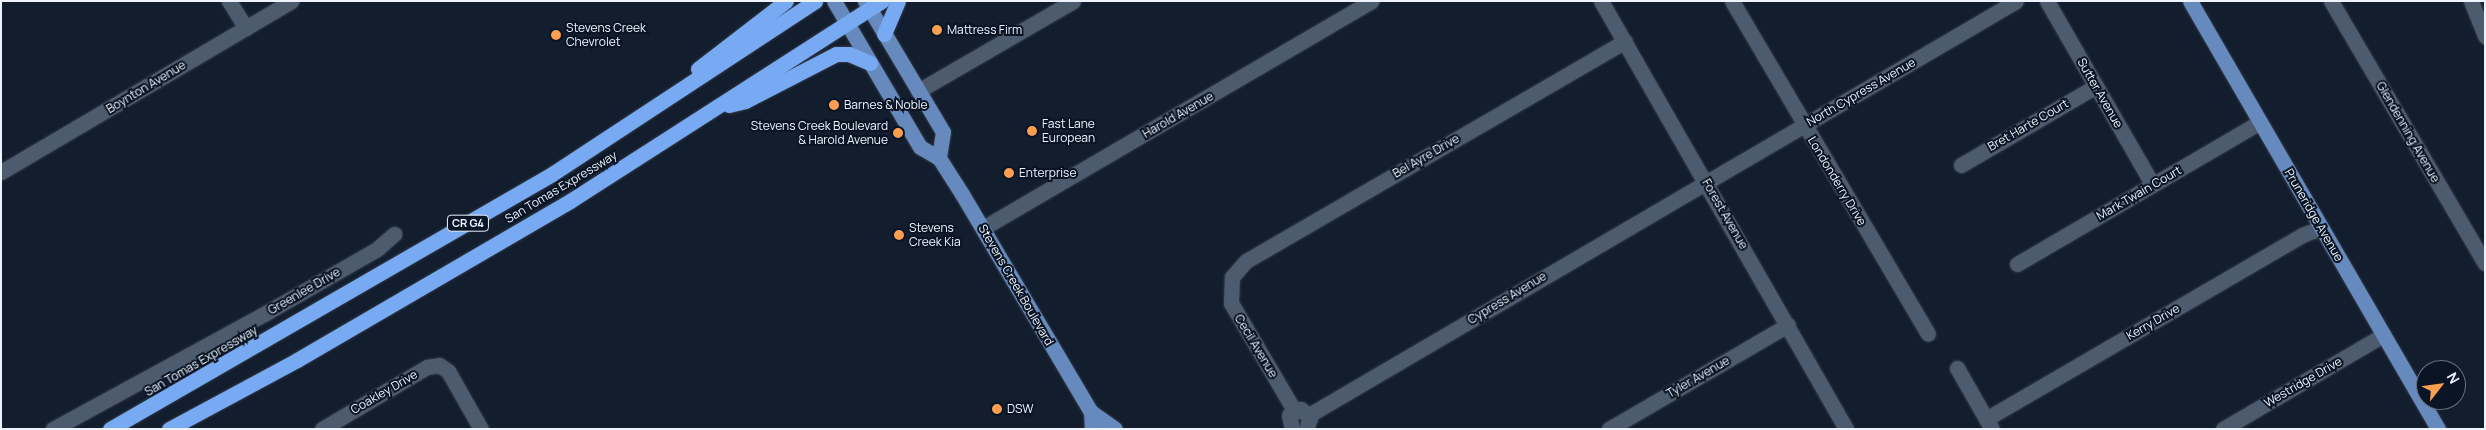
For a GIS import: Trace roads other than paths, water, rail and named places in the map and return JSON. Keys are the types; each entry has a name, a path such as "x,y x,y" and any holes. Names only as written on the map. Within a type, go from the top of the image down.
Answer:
{"highway":[{"path":"681,89 716,53 786,1"},
{"name":"San Tomas Expressway","path":"110,429 552,174 815,1"},
{"path":"884,34 898,1"},
{"name":"San Tomas Expressway","path":"169,429 297,360 478,255 718,107 847,23 872,4"},
{"path":"718,107 745,101 836,54 849,54 870,63"}],"main road":[{"name":"Stevens Creek Boulevard","path":"834,1 920,147 939,158 983,228 1091,412 1115,429"},
{"name":"Pruneridge Avenue","path":"2190,1 2438,429"},
{"path":"872,4 884,34 943,132 939,158"},
{"name":"Stevens Creek Boulevard","path":"1091,412 1092,429"}],"street":[{"path":"229,1 246,28"},
{"name":"Boynton Avenue","path":"1,172 291,1"},
{"path":"918,91 1073,1"},
{"name":"Harold Avenue","path":"983,228 1372,1"},
{"name":"Forest Avenue","path":"1601,1 1846,429"},
{"name":"Londonderry Drive","path":"1732,1 1928,334"},
{"name":"North Cypress Avenue","path":"1705,180 1804,125 2016,1"},
{"name":"Sutter Avenue","path":"2047,1 2153,185"},
{"name":"Glendenning Avenue","path":"2331,1 2485,263"},
{"path":"2471,1 2485,36"},
{"name":"Bel Ayre Drive","path":"1232,278 1246,261 1624,40"},
{"name":"Bret Harte Court","path":"1960,164 2096,86"},
{"name":"Mark Twain Court","path":"2018,264 2260,122"},
{"name":"Cypress Avenue","path":"1308,422 1705,180"},
{"name":"Kerry Drive","path":"1989,424 2302,235 2321,228"},
{"name":"Greenlee Drive","path":"53,429 264,314 376,249 394,234"},
{"name":"Cecil Avenue","path":"1232,278 1231,303 1294,410"},
{"name":"Tyler Avenue","path":"1609,429 1788,325"},
{"name":"Westridge Drive","path":"2223,429 2383,335"},
{"name":"Coakley Drive","path":"322,429 428,367 439,365 448,370 481,429"},
{"path":"1957,368 1989,424"},
{"path":"1289,428 1288,419 1294,410 1301,409 1308,422"}],"place":[{"name":"Mattress Firm","path":"937,30"},
{"name":"Stevens Creek Chevrolet","path":"556,35"},
{"name":"Barnes & Noble","path":"834,105"},
{"name":"Fast Lane European","path":"1032,131"},
{"name":"Stevens Creek Boulevard & Harold Avenue","path":"898,133"},
{"name":"Enterprise","path":"1009,173"},
{"name":"Stevens Creek Kia","path":"899,235"},
{"name":"DSW","path":"997,409"}]}
